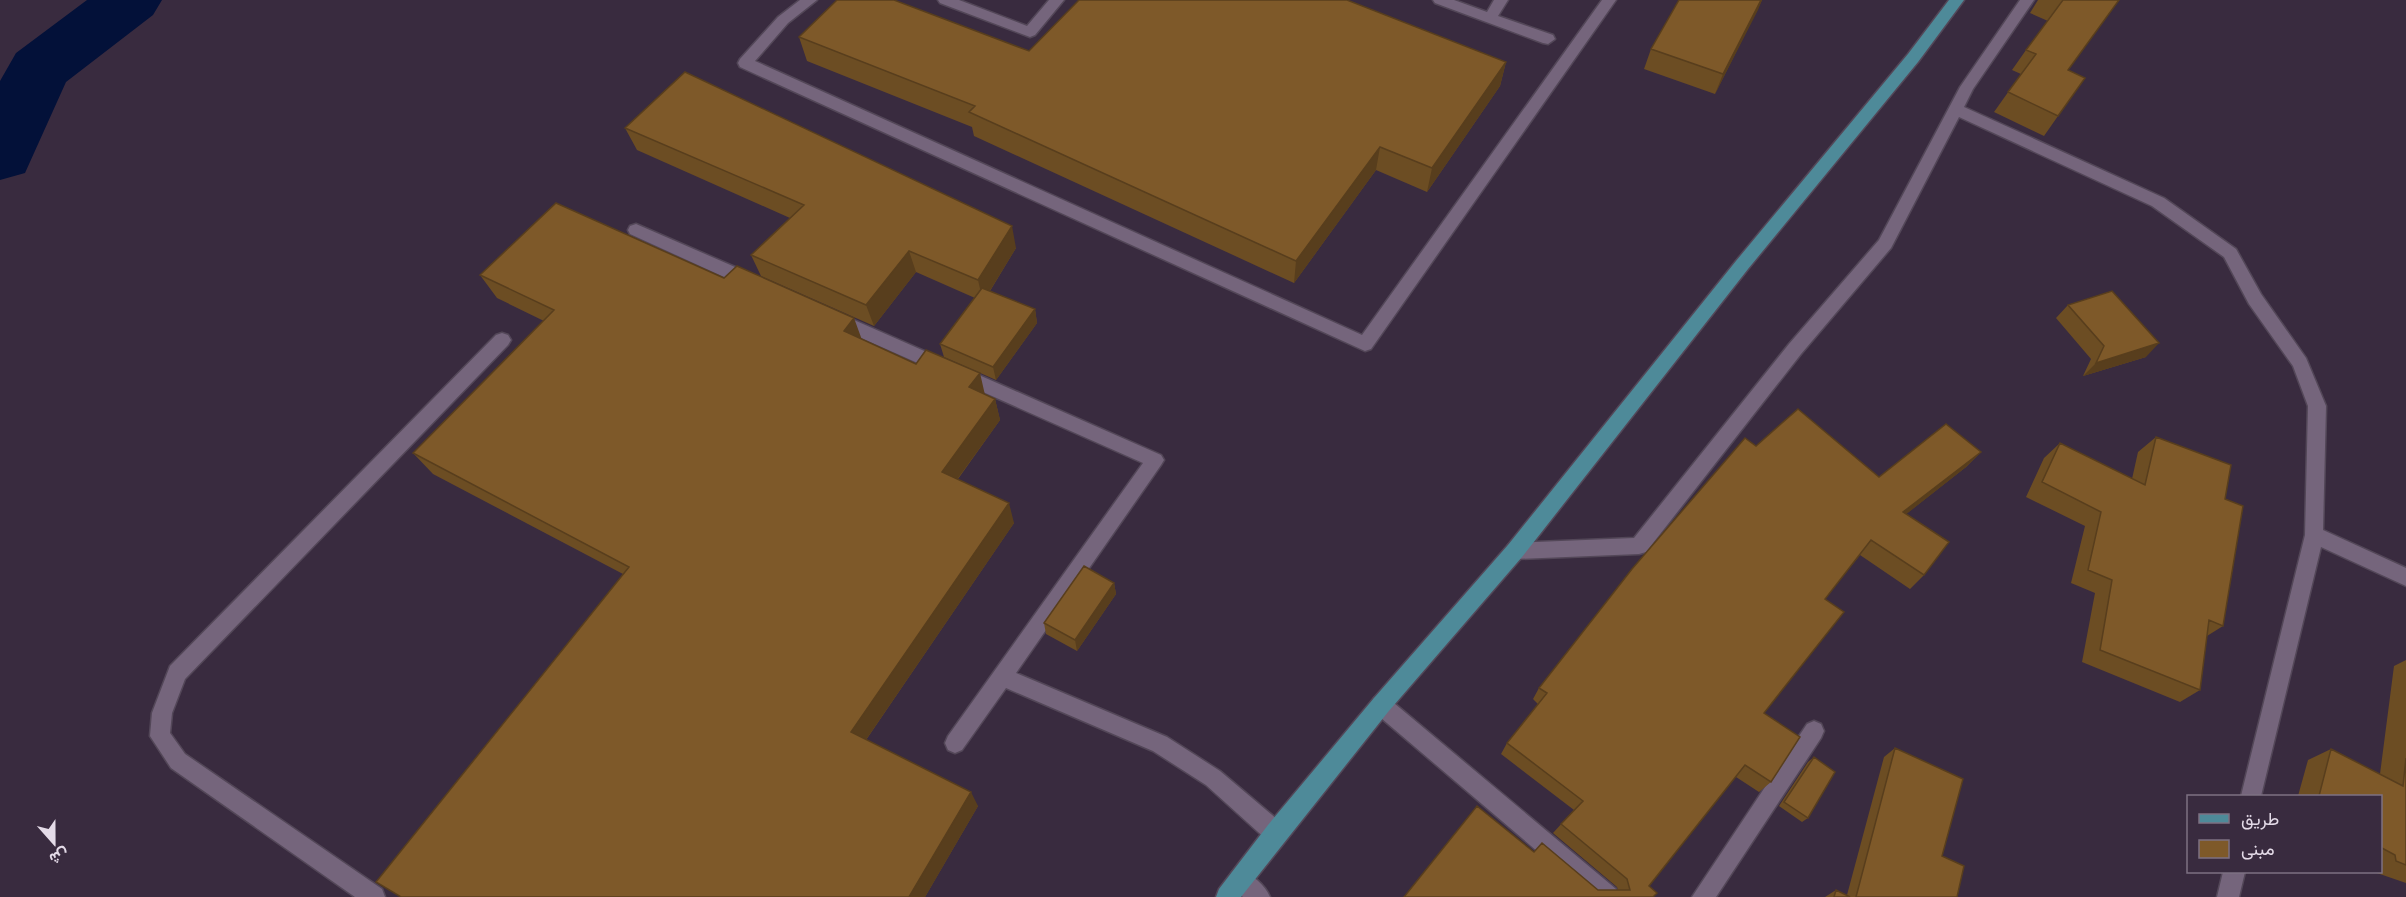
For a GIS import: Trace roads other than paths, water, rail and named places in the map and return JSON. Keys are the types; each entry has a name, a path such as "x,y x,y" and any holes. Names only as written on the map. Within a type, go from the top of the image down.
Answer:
{"main road":[{"path":"1234,888 1381,705 1515,551 1742,265 1913,58 1957,0"}],"street":[{"path":"810,0 783,21 745,63 1365,344 1609,0"},
{"path":"945,0 1030,32 1057,0"},
{"path":"1440,0 1548,39"},
{"path":"1490,18 1501,0"},
{"path":"1515,551 1639,546 1796,349 1885,244 1967,87 2027,0"},
{"path":"1956,110 2158,202 2230,253 2255,298 2300,363 2317,406 2314,535 2252,795"},
{"path":"636,230 766,288"},
{"path":"820,312 1155,460 955,743"},
{"path":"374,897 178,761 160,736 162,713 177,673 502,340"},
{"path":"2314,535 2406,577"},
{"path":"1002,677 1160,744 1213,778 1276,833"},
{"path":"1381,705 1608,897"},
{"path":"1704,897 1814,731"},
{"path":"2228,897 2234,873"},
{"path":"1234,888 1260,897"}],"waterway":[{"path":"0,155 39,69 130,0"}]}
